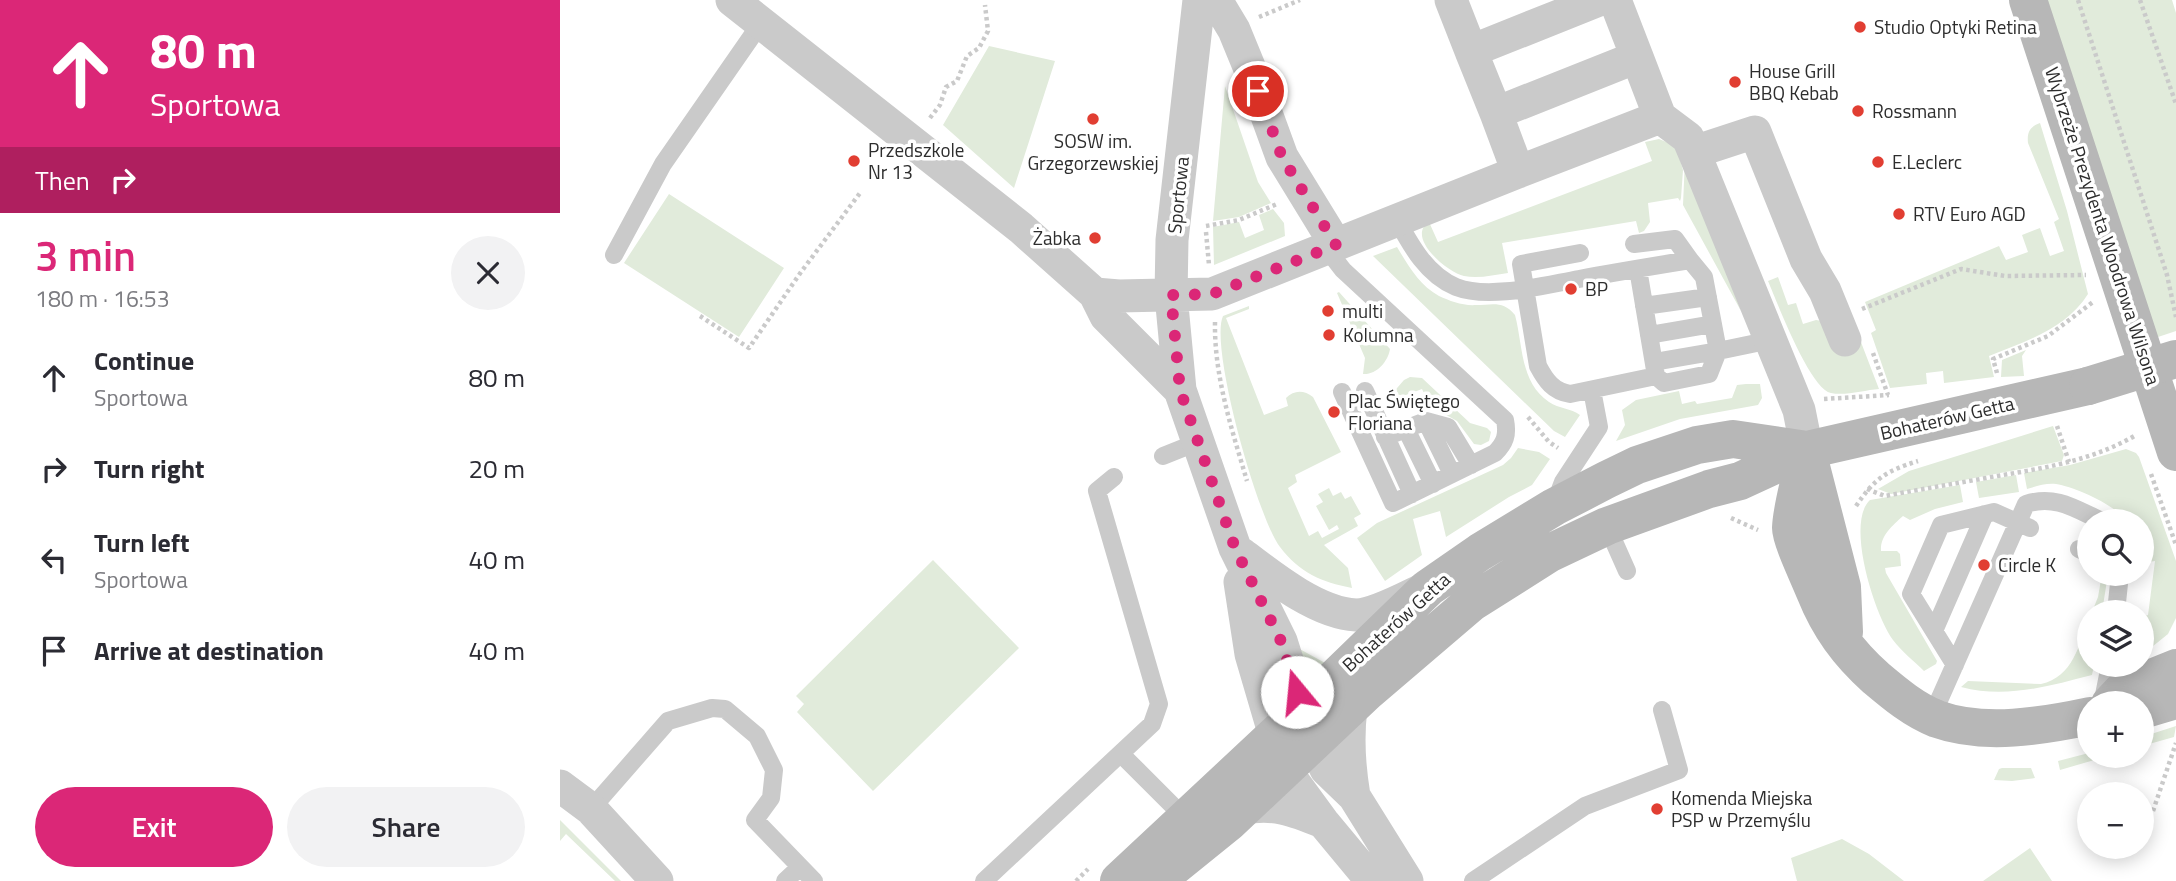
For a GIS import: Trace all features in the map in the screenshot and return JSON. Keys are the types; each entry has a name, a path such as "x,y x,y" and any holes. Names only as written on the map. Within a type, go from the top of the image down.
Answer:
{"main road":[{"name":"Wybrzeże Prezydenta Woodrowa Wilsona","path":"2028,0 2093,192 2156,457"},
{"name":"Bohaterów Getta","path":"1308,727 1351,708 1407,656 1471,603 1550,553 1607,526 1709,489 1740,481 1807,450 2088,386 2176,359"},
{"name":"Bohaterów Getta","path":"1119,881 1187,820 1279,753 1308,727 1428,588 1480,552 1553,507 1637,466 1697,445 1733,439 1807,450"},
{"path":"1807,450 1791,530 1826,619 1844,646 1861,664 1901,700 1933,716 1969,725 2009,727 2043,726 2077,719"},
{"path":"2122,691 2176,668"},
{"path":"2154,706 2176,700"},
{"name":"Bohaterów Getta","path":"1156,881 1242,810 1279,753"}],"street":[{"path":"732,0 1021,228 1095,295 1106,316 1180,390 1235,548 1281,641 1308,727 1325,769 1354,796 1407,881"},
{"path":"1451,0 1518,172"},
{"path":"1471,51 1599,0"},
{"path":"1615,0 1660,117 1688,138 1694,152 1799,410 1807,450"},
{"name":"Sportowa","path":"1180,390 1171,295 1172,240 1199,1 1219,5 1234,30 1282,157 1331,246"},
{"path":"1496,113 1637,57"},
{"path":"1095,295 1212,294 1660,117"},
{"path":"1694,152 1755,132 1806,259 1825,291 1852,325"},
{"path":"1235,548 1277,582 1332,610 1358,615 1428,588"},
{"path":"1235,548 1251,654 1279,753 1323,822 1372,881"},
{"path":"1351,708 1348,760 1354,796"},
{"path":"560,786 591,809 657,881"},
{"path":"1242,810 1258,805 1271,805 1300,812 1323,822"}],"lane":[{"path":"614,255 663,164 761,23"},
{"path":"1397,220 1416,254 1435,274 1456,287 1479,292 1525,288 1690,260"},
{"path":"1634,244 1675,239 1704,277 1718,351 1709,374 1664,383 1655,369 1638,269"},
{"name":"Sportowa","path":"1331,246 1343,270 1505,420 1507,430 1504,444 1495,453 1471,465"},
{"path":"1580,253 1521,264 1538,366 1544,378 1560,392 1570,394 1592,390 1655,369"},
{"path":"1644,306 1708,296"},
{"path":"1649,335 1713,324"},
{"path":"1718,351 1771,340"},
{"path":"1553,507 1563,482 1599,427 1592,390"},
{"path":"1365,391 1412,494"},
{"path":"1342,392 1393,503 1471,465 1448,427 1426,421 1385,437"},
{"path":"1426,421 1452,474"},
{"path":"1406,429 1433,484"},
{"path":"1163,456 1198,442"},
{"path":"984,881 1122,755 1152,724 1159,704 1097,491 1114,477"},
{"path":"1933,716 2024,525 2026,504 2055,500 2077,510"},
{"path":"1955,665 1911,594 1941,525 1994,512 2024,525"},
{"path":"1934,632 1985,514"},
{"path":"1607,526 1627,571"},
{"path":"591,809 668,721 712,708 725,709 757,736 774,770 771,798 755,820 814,881"},
{"path":"1473,881 1585,806 1679,770 1662,710"},
{"path":"1122,755 1187,820"},
{"path":"785,881 800,867"}],"path":[{"path":"1251,21 1300,0"},
{"path":"2078,0 2167,275 2176,317"},
{"path":"2140,0 2176,104"},
{"path":"926,122 938,110 946,87 957,81 967,56 979,48 984,40 988,31 985,5"},
{"path":"1206,226 1239,220 1303,191"},
{"path":"700,316 748,348 860,193"},
{"path":"1206,241 1220,376 1229,420 1250,490"},
{"path":"1852,325 1961,269 2005,276 2087,275"},
{"path":"2000,384 1993,359 2049,335 2093,302"},
{"path":"2054,418 2069,462"},
{"path":"1867,489 1885,496 2069,462 2118,446 2137,434 2156,457 2176,545"},
{"path":"1720,516 1738,520 1759,531"},
{"path":"2154,808 2176,743"}],"green space":[{"path":"2045,0 2172,0 2176,13 2176,331 2155,338"},
{"path":"989,46 1055,61 1014,188 943,125"},
{"path":"1225,86 1258,182 1271,203 1239,217 1213,221"},
{"path":"2040,123 2067,211 2088,294 2079,306 2057,325 1989,356 1994,377 1944,383 1943,371 1926,373 1927,384 1890,388 1871,333 1876,330 1865,302 1999,246 2006,260 2028,252 2022,235 2040,228 2050,256 2064,251 2054,222 2059,219 2028,143 2033,126"},
{"path":"1659,139 1676,146 1683,170 1681,198 1680,201 1678,198 1648,203 1650,222 1644,231 1639,233 1636,221 1502,243 1508,273 1480,277 1464,276 1448,268 1431,254 1425,245 1423,229 1429,222 1438,242 1652,161 1645,142"},
{"path":"1685,159 1741,311 1683,205"},
{"path":"669,194 784,268 739,337 624,263"},
{"path":"1273,209 1284,223 1285,236 1214,265 1213,227 1239,222 1245,238 1264,230 1259,215"},
{"path":"1397,247 1420,280 1439,296 1466,305 1502,305 1511,310 1515,315 1524,363 1533,385 1549,402 1580,415 1565,437 1554,431 1373,256"},
{"path":"1778,277 1788,305 1796,303 1803,324 1822,321 1859,337 1879,389 1837,394 1823,388 1804,361 1768,281"},
{"path":"1339,292 1390,349 1384,363 1368,374 1363,374 1365,358 1337,293"},
{"path":"1249,306 1249,309 1226,318 1264,415 1288,406 1286,398 1292,393 1303,392 1310,395 1341,452 1295,475 1297,482 1288,488 1309,536 1318,531 1322,538 1339,529 1337,525 1329,530 1316,506 1323,502 1318,494 1329,488 1333,496 1341,492 1345,499 1351,496 1361,514 1354,518 1358,526 1324,545 1348,568 1352,588 1330,583 1295,564 1280,547 1260,503 1229,395 1221,333 1223,316"},
{"path":"2026,350 2022,356 2024,376 2001,377 2002,360"},
{"path":"1410,377 1422,378 1470,423 1487,428 1491,432 1489,441 1481,445 1474,444 1457,421 1430,406 1422,389 1393,400 1391,395"},
{"path":"1760,384 1762,398 1758,405 1680,419 1616,441 1625,425 1622,410 1636,400 1679,391 1682,404 1695,401 1697,404 1732,398 1737,385"},
{"path":"2053,426 2064,455 2062,461 1891,494 1878,489 1909,471"},
{"path":"1518,448 1539,452 1550,459 1532,485 1446,537 1440,511 1413,519 1422,555 1385,581 1357,538 1377,523 1503,465"},
{"path":"2126,449 2139,457 2176,561 2176,618 2168,634 2154,645 2154,600 2150,600 2152,586 2154,586 2154,509 2114,509 2084,493 2056,484 2027,489 2024,473 2070,465"},
{"path":"2016,475 2019,492 1979,498 1976,482"},
{"path":"1960,485 1963,502 1935,509 1910,520 1903,516 1888,532 1881,546 1881,551 1897,551 1900,554 1901,566 1885,568 1886,573 1937,661 1924,671 1893,640 1878,611 1865,570 1861,528 1863,512 1870,500"},
{"path":"933,560 1019,648 873,791 797,712 804,704 796,696"},
{"path":"2100,586 2106,586 2104,600 2097,600"},
{"path":"1296,647 1327,664 1308,681"},
{"path":"2077,651 2077,677 2084,677 2027,690 1994,692 1961,687 1968,681 2041,684 2061,675"},
{"path":"2176,726 2174,737 2154,743 2154,733"},
{"path":"2077,756 2077,765 2060,770 2058,761"},
{"path":"2002,768 2031,768 2035,778 1994,780"},
{"path":"560,820 621,881 615,881 566,834 560,841"},
{"path":"1842,839 1869,854 1904,881 1797,881 1791,858"},
{"path":"2030,848 2052,881 1983,881"}],"place":[{"name":"Studio Optyki Retina","path":"1860,27"},
{"name":"House Grill BBQ Kebab","path":"1735,82"},
{"name":"Rossmann","path":"1858,111"},
{"name":"SOSW im. Grzegorzewskiej","path":"1093,119"},
{"name":"Przedszkole Nr 13","path":"854,161"},
{"name":"E.Leclerc","path":"1878,162"},
{"name":"RTV Euro AGD","path":"1899,214"},
{"name":"Żabka","path":"1095,238"},
{"name":"BP","path":"1571,289"},
{"name":"multi","path":"1328,311"},
{"name":"Kolumna","path":"1329,335"},
{"name":"Plac Świętego Floriana","path":"1334,412"},
{"name":"Circle K","path":"1984,565"},
{"name":"Komenda Miejska PSP w Przemyślu","path":"1657,809"}],"route":[{"path":"1258,91 1282,157 1336,245 1212,294 1171,295 1180,390 1235,548 1281,641 1297,692"}]}
